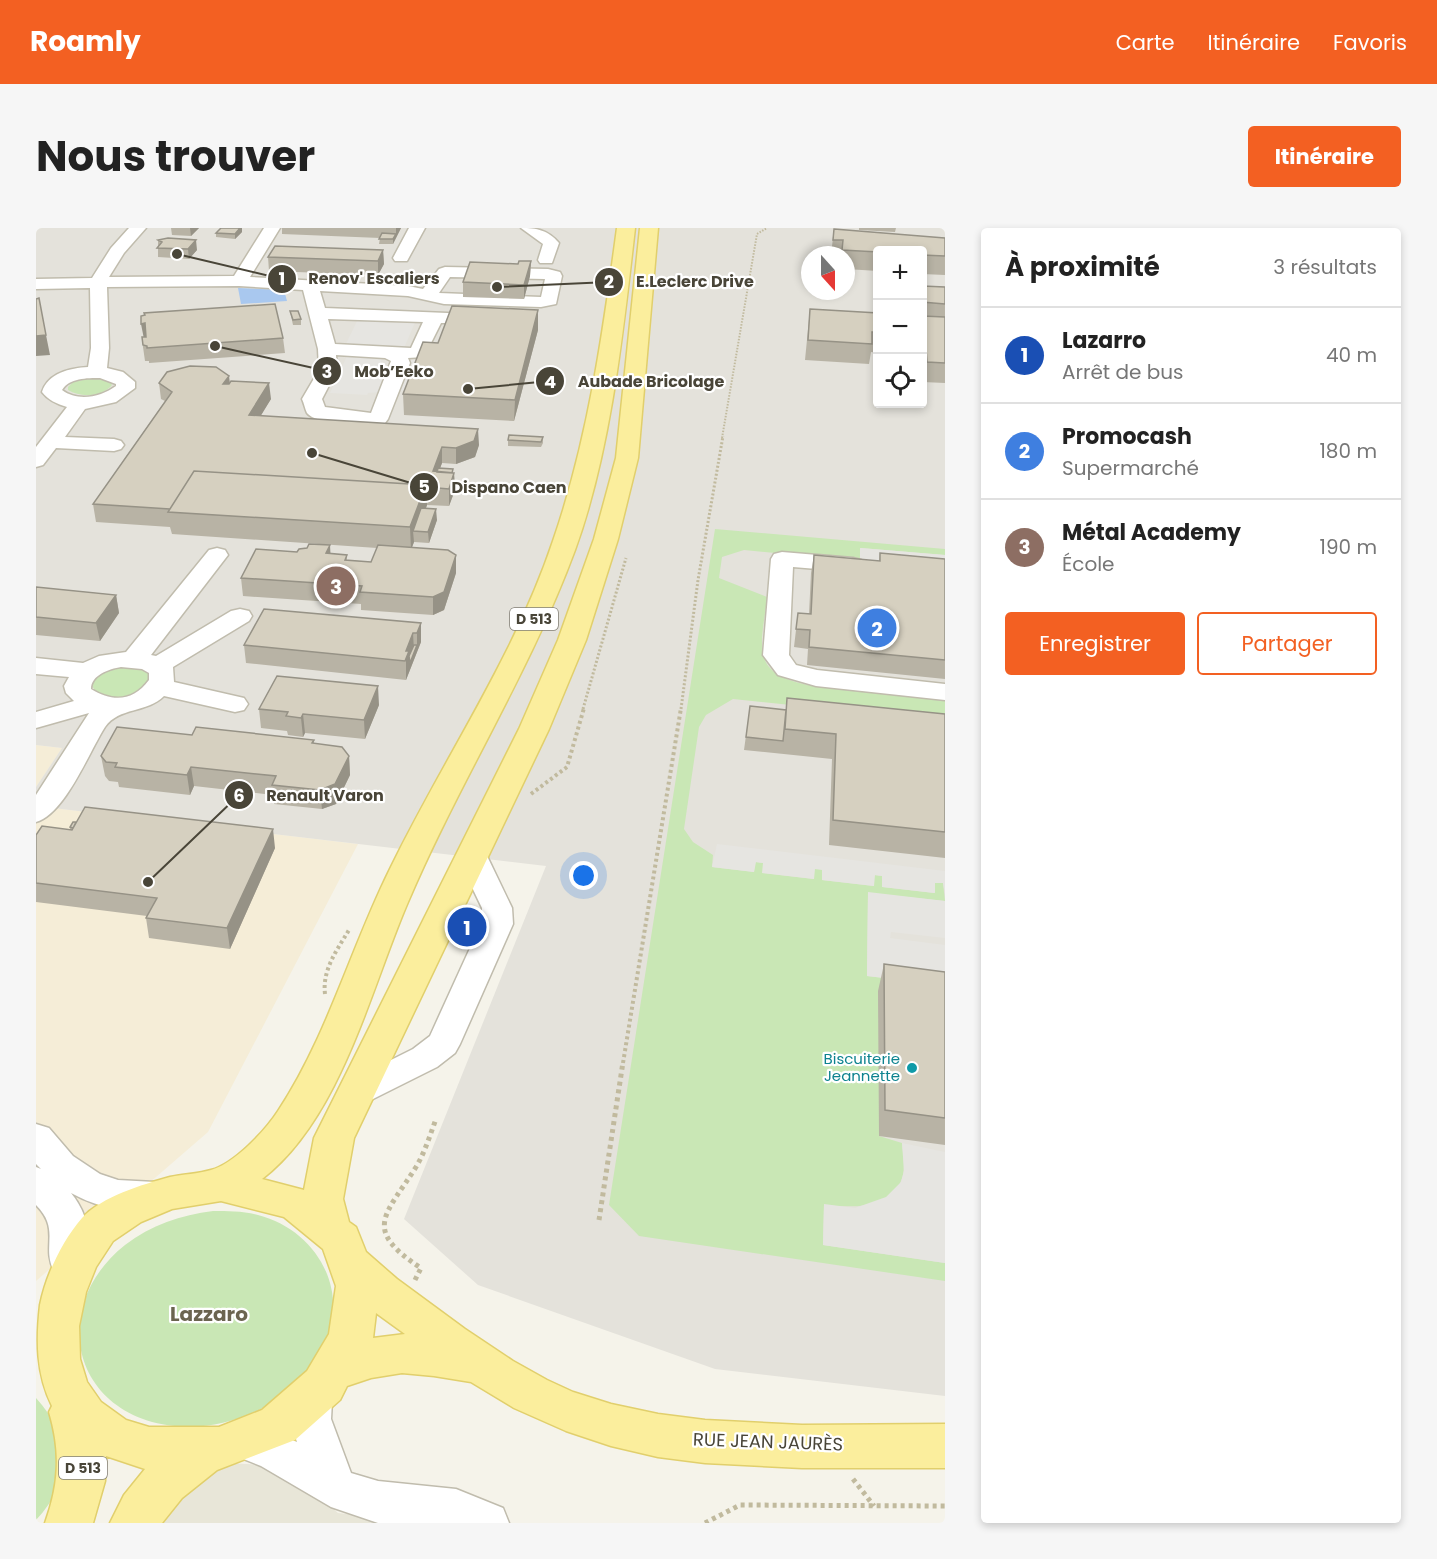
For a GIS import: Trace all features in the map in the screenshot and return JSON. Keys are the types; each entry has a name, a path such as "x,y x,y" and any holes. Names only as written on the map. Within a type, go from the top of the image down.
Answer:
{"main road":[{"name":"D 513","path":"221,1185 260,1159 288,1127 327,1062 361,984 380,924 406,868 520,653 565,544 596,427 626,228"},
{"name":"D 513","path":"329,1227 323,1199 334,1138 554,683 572,640 606,539 627,458 649,228"},
{"path":"226,1445 168,1452 131,1446 99,1433 53,1389 42,1351 43,1321 52,1284 98,1229 135,1206 155,1197 188,1188 221,1185 252,1187 282,1196 308,1209 329,1227 343,1245 353,1265 358,1290 358,1316 351,1343 324,1385"},
{"name":"RUE JEAN JAURÈS","path":"353,1265 369,1284 479,1365 528,1393 567,1411 645,1432 709,1442 758,1445 945,1446"},
{"path":"134,1523 142,1510 177,1469 226,1445 270,1429 359,1360 394,1353 442,1357 479,1365"},
{"name":"D 513","path":"53,1389 81,1442 82,1482 69,1523"}],"street":[{"path":"97,372 100,348 98,283 117,251 138,228"},
{"path":"239,281 272,228"},
{"path":"401,258 417,228"},
{"path":"529,228 551,243 546,260"},
{"path":"36,284 239,281 408,291 425,295 444,299 541,302 550,300 555,276 445,272 432,291 425,295"},
{"path":"310,284 327,349 328,370 312,399 316,411 332,416 378,419 401,363 399,358 389,353"},
{"path":"318,313 488,320"},
{"path":"327,349 418,353 434,318"},
{"path":"36,381 59,381 83,373 97,372 120,377 126,382 125,388 109,398 80,402 57,397 52,392 53,387 59,381"},
{"path":"36,461 80,402"},
{"path":"52,442 114,445"},
{"path":"36,720 103,704 129,704 146,698 150,670 217,555"},
{"path":"877,567 782,559 776,655 787,670 816,678 945,692"},
{"path":"150,670 240,616"},
{"path":"103,704 86,699 79,693 77,686 86,671 107,661 150,670 235,704"},
{"path":"36,666 86,671"},
{"path":"36,813 54,791 95,722 103,704"},
{"path":"357,1092 425,1058 442,1044 497,924 497,908 472,856"},
{"path":"36,1138 55,1161 72,1175 93,1187 113,1195 155,1197"},
{"path":"36,1182 64,1209 70,1240 52,1284"},
{"path":"324,1385 310,1419 334,1485"},
{"path":"226,1445 268,1446 344,1492 378,1503 457,1508 487,1523"}],"path":[{"path":"599,1220 645,922 676,744 698,580 729,409 757,234 767,228"},
{"path":"343,1028 329,1008 322,986 331,960 350,927"},
{"path":"421,1268 398,1255 386,1239 382,1223 386,1209 419,1163 436,1119"},
{"path":"847,1471 874,1506"},
{"path":"705,1523 740,1505 945,1506"}],"shaded area":[{"path":"36,228 945,228 945,1396 715,1369 478,1285 404,1219 546,866 36,806 36,787 62,748 36,745"},
{"path":"359,317 416,320 404,348 345,346"},
{"path":"347,356 382,358 380,366 395,366 421,360 410,390 368,393 367,395 330,393"},
{"path":"860,548 945,555 945,569 860,561"},
{"path":"36,745 62,748 36,787"},
{"path":"36,806 358,844 208,1132 36,1281"},
{"path":"717,844 945,871 945,894 943,883 935,883 935,893 882,887 882,876 875,875 874,886 822,880 822,870 815,869 814,879 762,873 763,863 756,862 754,872 712,867"},
{"path":"868,892 945,901 945,938 891,932 890,938 945,945 945,985 867,976"},
{"path":"902,1143 945,1152 945,1263 823,1245 824,1204 855,1208 886,1197 901,1182 904,1171"},
{"path":"227,1463 284,1466 338,1513 425,1523 156,1523 173,1486"}],"green space":[{"path":"92,378 109,381 112,385 103,392 91,395 73,393 68,390 73,382"},
{"path":"715,529 945,549 945,555 861,548 860,561 744,550 722,557 719,578 767,597 763,654 767,665 776,673 789,680 808,685 945,699 945,721 733,699 706,715 699,727 684,829 693,842 713,855 712,867 754,872 755,862 763,863 763,873 814,879 814,868 822,869 822,880 874,886 874,875 882,876 883,887 934,893 935,882 943,883 945,901 868,893 867,976 945,985 879,1136 902,1143 903,1177 896,1191 888,1198 878,1202 856,1206 824,1205 823,1245 945,1263 945,1281 639,1236 609,1205"},
{"path":"135,666 150,672 153,677 141,693 113,698 100,695 95,691 92,684 99,674 110,669"},
{"path":"213,1211 258,1215 279,1223 311,1248 323,1265 330,1283 333,1303 332,1324 325,1345 314,1364 282,1396 240,1418 196,1427 174,1426 139,1418 112,1402 93,1380 82,1355 79,1327 85,1298 101,1270 135,1238 167,1222"},
{"path":"36,1398 56,1428 62,1443 63,1459 62,1475 57,1490 36,1520"}],"water":[{"path":"238,288 284,290 287,301 241,304"}],"building":[{"path":"221,228 240,228 235,234 216,233"},
{"path":"834,229 945,238 945,256 927,255 927,246 873,246 873,252 855,251 855,246 842,246 843,240 833,240"},
{"path":"382,233 396,234 393,239 379,239"},
{"path":"168,238 196,240 188,249 157,248 162,242 158,240"},
{"path":"275,246 383,250 378,261 268,257"},
{"path":"519,261 531,261 524,285 463,282 470,262 518,264"},
{"path":"927,286 945,287 945,304 927,302"},
{"path":"39,298 46,335 36,336 36,299"},
{"path":"275,304 283,338 147,348 143,345 142,337 146,337 145,323 141,324 141,316 145,315 144,313"},
{"path":"452,306 538,310 515,400 403,394 423,342 438,343"},
{"path":"810,309 873,313 872,344 808,340"},
{"path":"290,311 298,311 301,319 293,320"},
{"path":"927,316 945,317 945,363 927,362"},
{"path":"190,366 216,367 229,376 223,384 229,384 231,381 269,383 249,415 478,429 474,441 456,448 442,447 433,471 454,473 449,489 427,487 426,490 426,485 194,471 170,509 93,504 172,392 159,383 167,372"},
{"path":"509,435 543,437 541,442 508,440"},
{"path":"438,468 453,469 452,473 437,472"},
{"path":"194,471 426,485 410,527 168,512"},
{"path":"421,508 436,509 428,532 413,531"},
{"path":"309,544 330,545 326,553 347,555 345,560 371,562 378,545 448,550 456,555 444,592 433,597 360,592 362,586 241,578 256,549 297,552 299,549 307,548"},
{"path":"880,553 945,559 945,660 809,647 810,630 796,629 798,613 811,614 814,555 880,561"},
{"path":"36,587 116,595 96,623 36,617"},
{"path":"264,609 421,623 417,633 413,633 405,661 244,645"},
{"path":"414,645 417,645 410,663 409,656"},
{"path":"277,676 378,686 364,720 303,714 301,718 286,716 288,712 259,709"},
{"path":"787,698 945,714 945,832 833,820 836,734 785,729"},
{"path":"750,706 786,710 783,741 746,737"},
{"path":"117,727 192,735 196,727 314,740 312,743 342,747 349,756 335,784 320,790 272,785 276,776 191,767 187,775 115,767 117,763 106,762 101,756"},
{"path":"85,807 273,829 227,928 146,918 157,898 36,883 36,835 42,826 72,830"},
{"name":"Biscuiterie Jeannette","path":"884,964 945,972 945,1118 885,1110"}],"place":[{"name":"Renov' Escaliers","path":"177,254"},
{"name":"E.Leclerc Drive","path":"497,287"},
{"name":"Mob’Eeko","path":"215,346"},
{"name":"Aubade Bricolage","path":"468,389"},
{"name":"Dispano Caen","path":"312,453"},
{"name":"Métal Academy","path":"336,586"},
{"name":"Promocash","path":"877,628"},
{"name":"Renault Varon","path":"148,882"},
{"name":"Lazarro","path":"467,927"},
{"name":"Biscuiterie Jeannette","path":"912,1068"}],"district":[{"name":"Lazzaro","path":"209,1314"}]}
